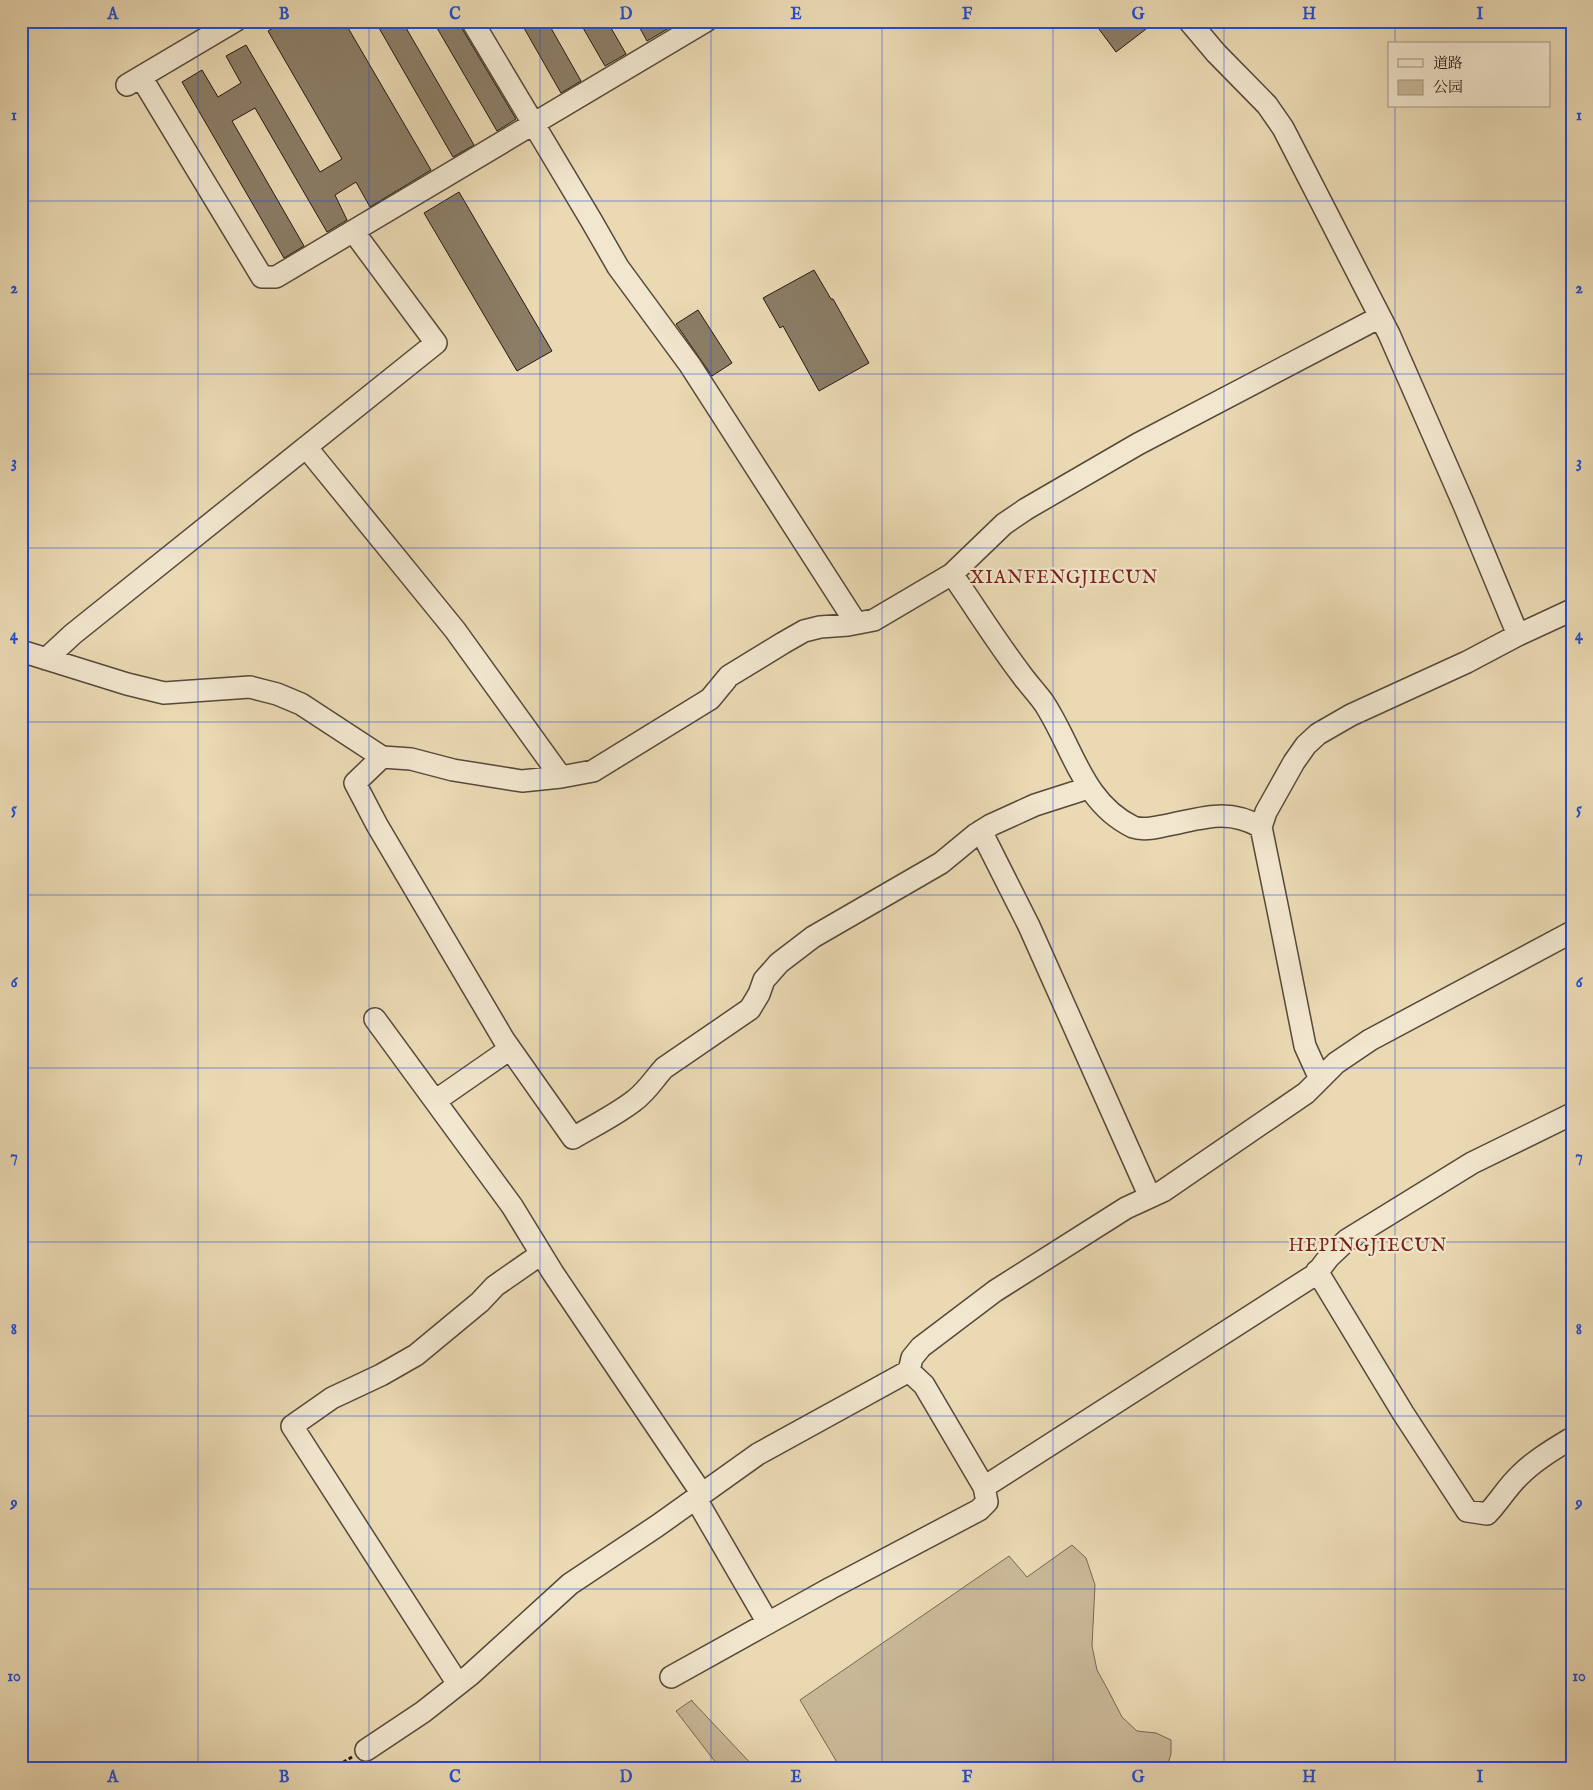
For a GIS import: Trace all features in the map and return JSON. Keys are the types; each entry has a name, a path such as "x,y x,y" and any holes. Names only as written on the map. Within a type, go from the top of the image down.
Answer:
{"street":[{"path":"235,21 134,81 262,277 276,277 706,21"},
{"path":"472,21 618,268 690,365 856,623"},
{"path":"1189,21 1216,53 1268,105 1283,128 1380,317 1464,506 1518,635"},
{"path":"46,659 73,634 436,343 353,231"},
{"path":"21,651 126,684 164,693 250,687 277,694 301,704 382,757 411,759 453,770 522,781 561,777 592,771 710,699 729,676 804,631 874,620 952,574 1004,524 1026,509 1138,444 1380,317"},
{"path":"306,447 455,630 561,777"},
{"path":"952,574 1020,673 1044,703 1088,788 1104,808 1135,828 1154,828 1218,815 1236,816 1247,819 1262,827"},
{"path":"1320,1080 1305,1046 1262,827 1266,812 1294,762 1306,745 1318,734 1351,715 1467,662 1518,635 1572,610"},
{"path":"382,757 355,783 382,834 510,1049 573,1138 634,1101 651,1085 664,1068 750,1009 759,994 764,980 779,963 813,937 941,863 991,825 1035,805 1088,788"},
{"path":"981,831 1029,926 1150,1197"},
{"path":"366,1750 423,1712 458,1684 570,1584 758,1454 909,1371 912,1358 921,1347 995,1291 1126,1208 1163,1191 1298,1099 1336,1063 1370,1040 1572,932"},
{"path":"375,1019 512,1206 541,1254 699,1496 768,1623"},
{"path":"436,1101 510,1049"},
{"path":"984,1487 1318,1271 1329,1257 1347,1240 1472,1163 1572,1114"},
{"path":"458,1684 292,1426 332,1398 381,1375 416,1355 480,1302 495,1286 541,1254"},
{"path":"1318,1271 1403,1412 1467,1510 1486,1514 1520,1474 1572,1438"},
{"path":"671,1677 979,1510 986,1502 984,1487 924,1385 909,1371"}],"green space":[{"path":"1072,1545 1086,1558 1095,1585 1092,1646 1097,1670 1122,1717 1137,1731 1156,1733 1171,1740 1171,1754 1168,1763 1171,1769 841,1769 800,1700 1009,1556 1027,1577"},
{"path":"692,1700 756,1769 722,1769 676,1711"}],"building":[{"path":"284,21 344,21 431,170 370,207 356,182 335,195 347,220 327,232 255,108 232,121 304,246 284,258 182,82 202,70 218,97 241,83 226,56 246,45 320,172 342,159 268,31"},
{"path":"375,21 402,21 474,145 453,157"},
{"path":"433,21 460,21 461,27 516,119 497,131"},
{"path":"520,21 547,21 581,81 561,93"},
{"path":"579,21 607,21 626,54 605,66"},
{"path":"636,21 681,21 647,41"},
{"path":"1093,21 1140,21 1146,29 1116,52"},
{"path":"459,192 552,351 517,371 424,213"},
{"path":"814,270 831,299 833,299 869,363 819,391 783,326 780,328 763,298"},
{"path":"698,310 732,363 712,376 676,324"}],"district":[{"name":"XIANFENGJIECUN","path":"1064,577"},
{"name":"HEPINGJIECUN","path":"1368,1245"}]}
